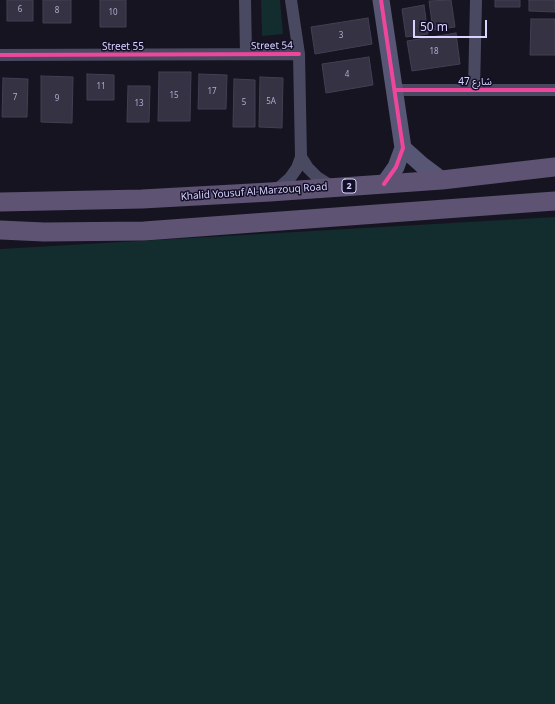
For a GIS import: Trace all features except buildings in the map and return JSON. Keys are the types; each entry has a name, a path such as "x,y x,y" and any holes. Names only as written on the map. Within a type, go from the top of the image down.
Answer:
{"main road":[{"name":"Khalid Yousuf Al-Marzouq Road","path":"0,202 142,199 270,192 442,180 555,167"},
{"path":"0,230 44,232 144,231 555,201"}],"street":[{"name":"Street 54","path":"245,0 246,54 299,54"},
{"name":"Street 54","path":"270,192 290,178 297,168 301,156 299,54 291,0"},
{"path":"381,0 403,148 396,167 384,184"},
{"path":"474,90 476,0"},
{"name":"Street 55","path":"0,55 246,54"},
{"name":"شارع 47","path":"395,90 555,90"},
{"path":"403,148 442,180"},
{"path":"301,156 308,168 317,177 328,184 340,187"}],"green space":[{"path":"261,0 280,0 283,34 262,36"},
{"path":"555,217 555,704 0,704 0,249"}],"cycle path":[{"path":"381,0 403,148 396,167 384,184"},
{"path":"0,55 299,54"},
{"path":"395,90 555,90"}]}
